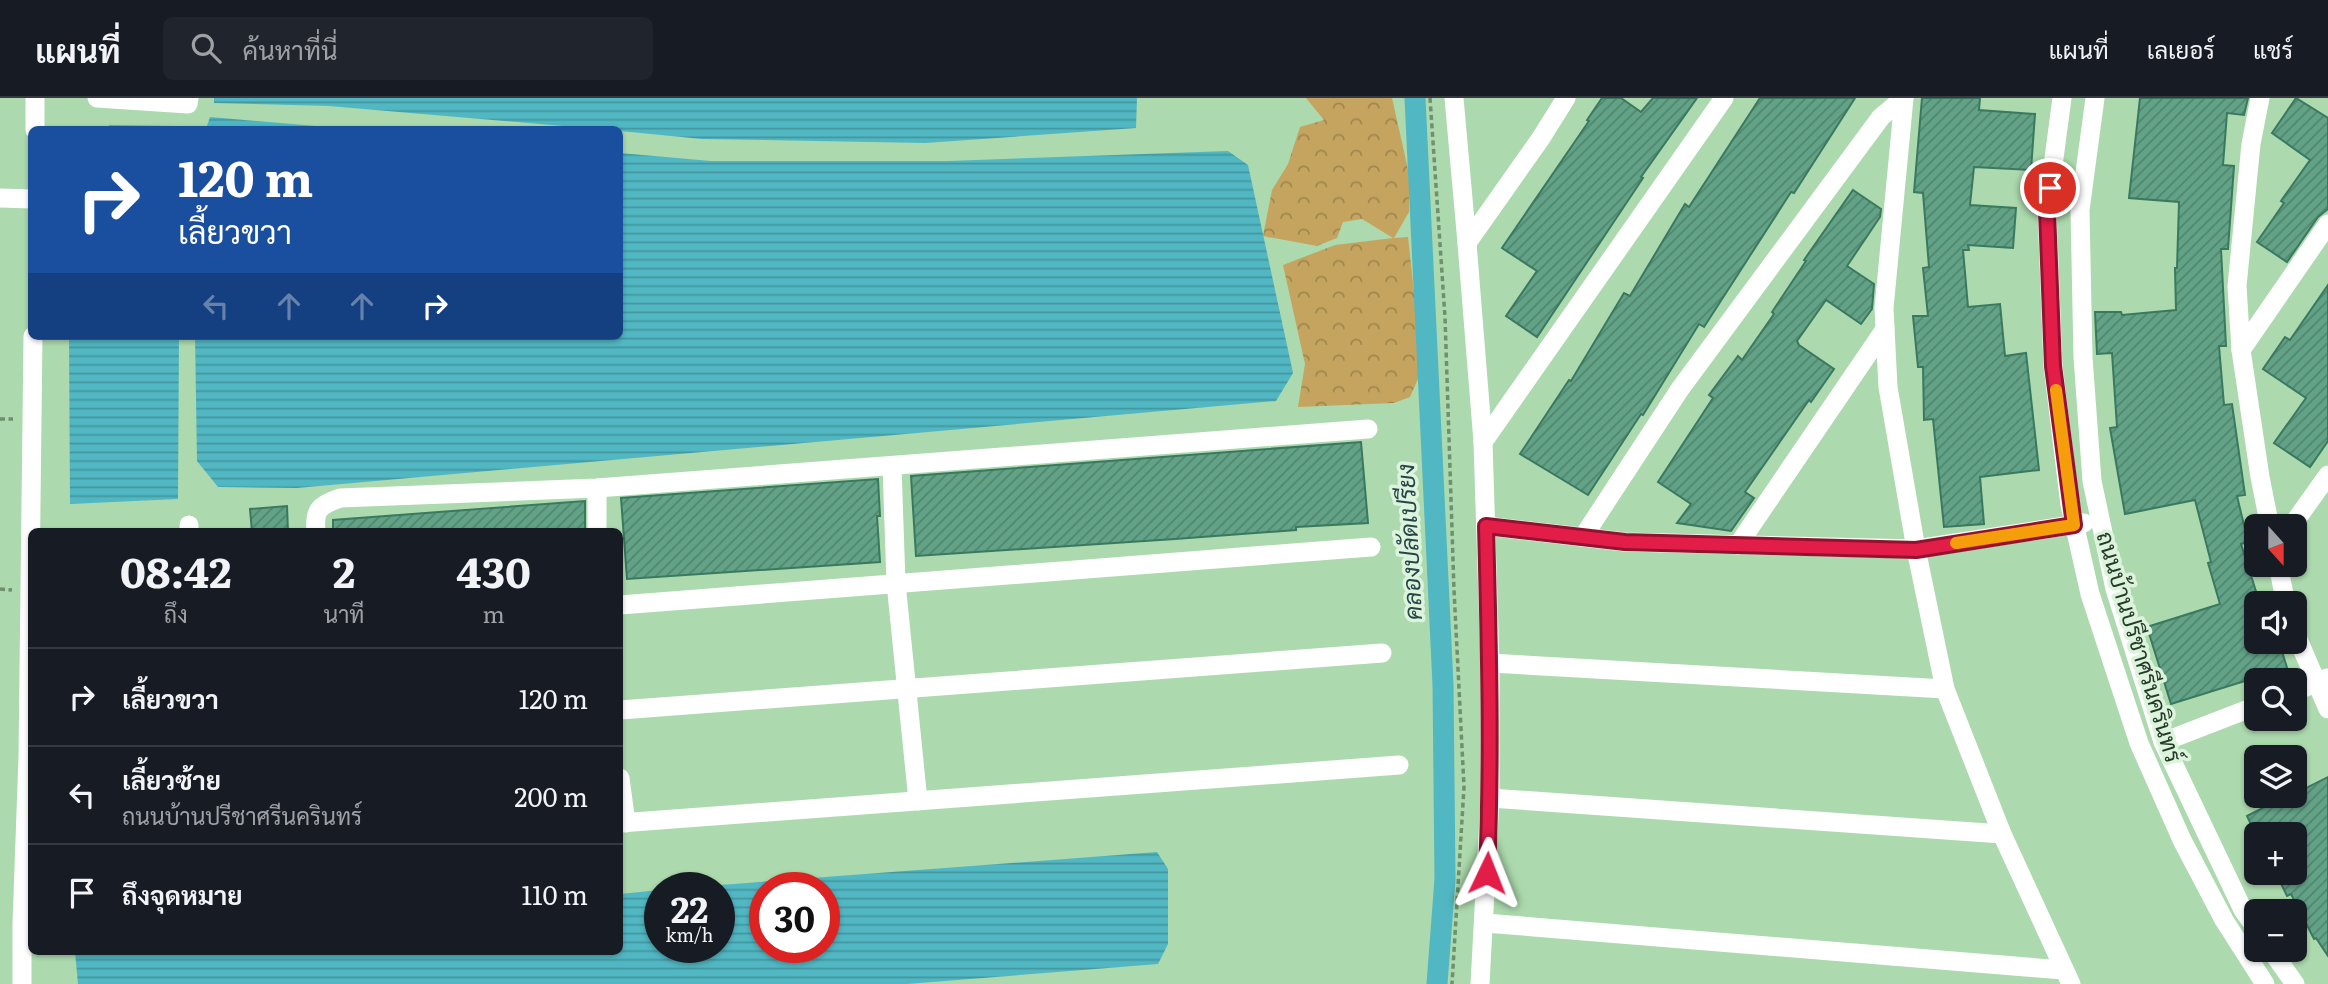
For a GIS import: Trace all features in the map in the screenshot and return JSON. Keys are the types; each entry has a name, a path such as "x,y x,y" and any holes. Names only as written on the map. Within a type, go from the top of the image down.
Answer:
{"street":[{"path":"35,98 35,126"},
{"path":"97,98 188,104 189,98"},
{"path":"1454,98 1483,442 1486,526 1490,798 1480,984"},
{"path":"1467,243 1566,98"},
{"path":"1483,442 1724,98"},
{"path":"1485,923 2067,977 2002,834 1945,689 1916,550 1888,387 1884,309 1904,98"},
{"path":"1583,537 1688,378 1881,117 1904,98"},
{"name":"ถนนบ้านปรีชาศรีนครินทร์","path":"2062,98 2047,211 2053,366 2074,525 2090,594 2140,743 2188,852 2224,920 2265,984"},
{"name":"ถนนบ้านปรีชาศรีนครินทร์","path":"2095,98 2080,209 2083,357 2092,481 2099,521 2115,589 2163,742 2244,910"},
{"path":"2260,98 2251,144 2237,286 2241,350 2267,514"},
{"path":"0,198 27,199"},
{"path":"2241,350 2328,224"},
{"path":"1738,545 1885,328"},
{"path":"32,528 33,340"},
{"path":"315,528 314,517 322,505 340,498 597,488 1368,429"},
{"path":"892,466 896,583 918,801"},
{"path":"2300,514 2328,475"},
{"path":"597,488 597,528"},
{"path":"1486,526 1625,542 1916,550 2099,521"},
{"path":"623,605 1371,547"},
{"path":"623,710 1382,653"},
{"path":"2307,653 2322,680 2328,709"},
{"path":"1490,663 1945,689"},
{"path":"2163,742 2244,711"},
{"path":"623,823 1399,765"},
{"path":"22,984 28,797"},
{"path":"1490,798 2002,834"},
{"path":"2279,962 2295,984"}],"path":[{"path":"1430,98 1445,317 1453,577 1464,787 1452,984"}],"green space":[{"path":"1306,98 1392,98 1409,174 1409,212 1394,238 1408,237 1414,292 1422,330 1418,379 1410,397 1394,403 1298,407 1305,364 1283,265 1335,245 1393,238 1362,219 1343,222 1337,238 1317,246 1263,236 1272,190 1288,164 1300,127 1324,120"}],"water":[{"path":"214,98 1137,98 1136,128 925,143 702,139 623,131 623,126 563,126 329,106 214,103"},
{"path":"210,117 316,126 207,126"},
{"path":"109,125 179,126 109,126"},
{"path":"1228,151 1248,165 1293,373 1276,401 297,488 218,487 197,461 195,340 623,340 623,153 711,161 948,161"},
{"path":"69,340 179,340 178,499 70,504"},
{"path":"1157,852 1168,869 1168,944 1158,964 907,984 78,984 75,955 623,955 623,894 644,892 644,963 735,963 735,884 749,883 749,963 840,963 840,876"}],"building":[{"path":"1602,98 1621,98 1641,112 1653,98 1697,98 1641,177 1643,178 1537,337 1506,316 1537,271 1502,248"},
{"path":"1760,98 1855,98 1704,327 1699,324 1643,415 1641,414 1588,495 1520,454 1569,380 1571,381 1624,293 1630,296 1685,204 1689,207"},
{"path":"1922,98 1980,98 1979,110 2035,114 2031,170 1974,167 1970,205 2016,208 2013,248 1968,245 1969,250 1963,250 1968,307 2000,304 2005,356 2026,353 2039,470 1980,477 1984,524 1944,527 1933,419 1924,420 1923,367 1918,367 1913,316 1928,316 1923,268 1929,267 1923,193 1914,192"},
{"path":"2140,98 2248,98 2244,115 2227,113 2223,165 2234,166 2228,249 2221,249 2226,346 2219,346 2224,405 2232,404 2245,495 2237,496 2244,525 2244,543 2241,544 2244,553 2244,578 2252,578 2256,591 2244,591 2244,654 2283,654 2287,668 2244,668 2244,681 2171,704 2147,627 2220,604 2195,500 2125,514 2110,428 2117,427 2112,353 2097,354 2095,312 2121,312 2122,315 2176,310 2175,268 2179,202 2129,198"},
{"path":"2296,98 2328,118 2328,209 2318,217 2287,262 2257,242 2310,160 2272,133"},
{"path":"1853,190 1881,209 1880,217 1847,266 1874,284 1872,309 1861,324 1826,300 1797,341 1834,369 1745,492 1754,498 1731,531 1677,523 1691,504 1658,482 1713,398 1709,395 1738,356 1742,360 1774,314 1772,312 1806,261 1804,260"},
{"path":"2328,285 2328,441 2310,467 2274,443 2306,398 2263,369 2285,337 2290,340"},
{"path":"1361,442 1368,523 916,556 911,476"},
{"path":"878,479 880,562 627,579 621,498"},
{"path":"585,501 585,528 333,528 333,520"},
{"path":"287,506 288,528 252,528 250,509"},
{"path":"2328,777 2328,956 2307,925 2307,899 2294,899 2291,894 2287,896 2282,885 2307,885 2307,822 2250,822 2247,816 2263,808 2307,808 2307,788"}],"waterway":[{"name":"คลองปลัดเปรียง","path":"1415,98 1443,685 1445,879 1437,984"}],"slow traffic":[{"path":"1956,543 2074,525 2056,390"}],"route":[{"path":"1487,873 1490,663 1486,526 1625,542 1916,550 2074,525 2053,366 2047,211 2050,188"}]}
